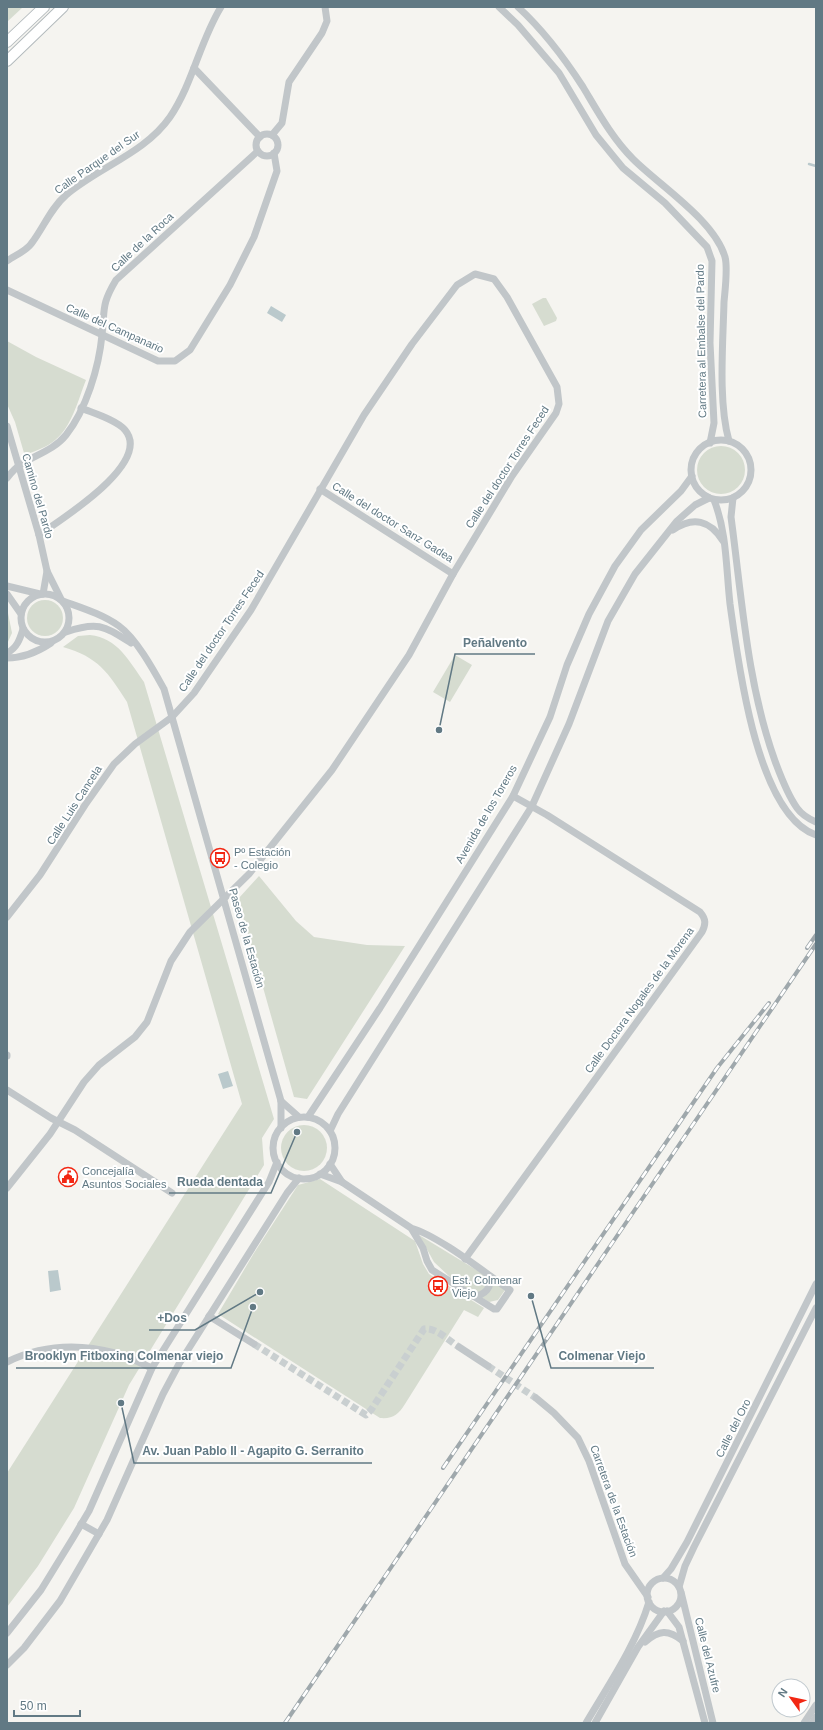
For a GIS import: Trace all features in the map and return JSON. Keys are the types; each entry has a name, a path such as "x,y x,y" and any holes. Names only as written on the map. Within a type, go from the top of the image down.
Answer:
{"main road":[{"path":"7,42 44,7"},
{"path":"7,61 63,7"}],"street":[{"name":"Calle Parque del Sur","path":"7,261 31,245 50,211 67,194 148,139 170,118 184,93 214,19 221,7"},
{"path":"272,135 282,122 289,82 322,33 327,21 325,7"},
{"name":"Carretera al Embalse del Pardo","path":"499,7 518,25 559,73 596,135 623,168 665,203 707,247 712,261 710,343 714,423 710,443"},
{"name":"Carretera al Embalse del Pardo","path":"518,7 528,15 570,66 606,127 633,159 674,193 718,239 726,258 723,343 724,422 729,441"},
{"path":"194,68 260,137"},
{"path":"266,134 272,135 278,144 274,153 267,156 258,150 256,144 260,137 266,134"},
{"name":"Calle de la Roca","path":"19,465 52,448 65,436 81,408 96,370 102,335 102,311 107,295 116,280 258,150"},
{"name":"Calle del Campanario","path":"7,290 158,361 175,361 190,350 230,285 254,237 277,171 274,153"},
{"name":"Calle del doctor Torres Feced","path":"7,1188 58,1122 84,1082 94,1070 134,1037 147,1022 168,968 182,943 200,921 249,874 332,770 409,655 453,574 512,476 552,420 560,404 557,387 507,298 494,279 475,274 456,285 412,344 364,416 320,489 252,610 194,693 172,717"},
{"path":"39,535 92,498 109,483 125,461 129,439 125,430 117,424 81,408"},
{"name":"Camino del Pardo","path":"7,426 39,535 47,571 62,600"},
{"path":"330,1131 338,1114 532,806 569,724 608,621 635,574 678,521 695,505 712,499 727,500 733,498 746,487 751,470 747,454 738,446 729,441 718,440 703,447 695,456 691,468 692,476 698,489 712,499 721,519 725,543 730,603 748,708 758,746 773,787 781,803 799,826 816,835"},
{"path":"7,478 19,465"},
{"name":"Avenida de los Toreros","path":"308,1117 380,1008 513,796 550,717 567,665 589,614 615,566 641,530 681,491 692,476"},
{"name":"Calle del doctor Sanz Gadea","path":"320,489 453,574"},
{"path":"733,498 731,517 749,651 757,697 768,742 790,796 798,809 806,817 816,822"},
{"path":"665,536 684,522 698,522 713,529 725,543"},
{"name":"Camino del Pardo","path":"42,594 47,571"},
{"path":"7,586 55,596 62,600 70,616 66,632 53,642 41,650 14,658 7,658"},
{"path":"7,594 21,614 23,629 19,641 12,651 7,653"},
{"path":"21,614 26,604 35,596 42,594"},
{"name":"Paseo de la Estación","path":"62,600 91,611 120,627 151,664 164,689 281,1101 281,1128"},
{"name":"Paseo de la Estación","path":"66,632 85,625 100,626 113,632 138,648"},
{"path":"23,629 32,640 46,643 53,642"},
{"name":"Calle Luis Cancela","path":"7,917 40,875 85,805 114,764 135,744 172,717"},
{"name":"Calle Doctora Nogales de la Morena","path":"464,1259 706,925 700,912 532,806 513,796"},
{"path":"7,1090 58,1122 75,1130 172,1193"},
{"path":"281,1101 299,1117"},
{"path":"308,1117 323,1123 330,1131 335,1144 333,1157 330,1164 320,1174 307,1178 299,1178 284,1171 277,1162 274,1144 281,1128 292,1119 308,1117"},
{"path":"7,1633 42,1590 81,1524 152,1368 269,1182 277,1162"},
{"path":"330,1164 342,1182"},
{"path":"320,1174 342,1182 411,1228 420,1231 510,1290 498,1309 494,1309 432,1270 427,1261 422,1245 411,1228"},
{"path":"7,1665 24,1648 60,1601 99,1534 163,1394 209,1316 287,1193 299,1178"},
{"path":"473,1296 486,1292 490,1285 488,1275"},
{"name":"Calle del Oro","path":"663,1578 671,1569 687,1542 816,1284"},
{"name":"Calle del Oro","path":"680,1589 685,1566 694,1546 816,1308"},
{"path":"209,1316 254,1344"},
{"path":"7,1362 24,1354 54,1347 81,1347 116,1353 152,1368"},
{"path":"459,1347 488,1366"},
{"name":"Carretera de la Estación","path":"536,1398 554,1413 578,1438 590,1461 624,1564 649,1599"},
{"path":"81,1524 99,1534"},
{"path":"595,1723 638,1647 665,1611 676,1606 681,1597 680,1589 673,1580 663,1578 652,1584 636,1580"},
{"path":"586,1723 643,1621 652,1584"},
{"name":"Calle del Azufre","path":"680,1589 713,1723"},
{"path":"649,1599 655,1609 665,1611"},
{"name":"Calle del Azufre","path":"665,1611 678,1627 705,1723"},
{"path":"638,1647 654,1635 664,1632 675,1635 683,1642"},
{"path":"804,1723 816,1706"},
{"path":"812,1723 816,1717"}],"shaded area":[{"path":"7,7 23,7 7,22"},
{"path":"546,298 557,318 556,321 544,326 532,304"},
{"path":"271,306 286,315 282,322 267,313"},
{"path":"7,341 36,357 86,380 74,413 60,435 48,445 28,454 24,453 15,422 7,404"},
{"path":"716,446 726,446 738,453 745,465 745,475 738,487 726,494 716,494 708,490 701,483 697,475 697,465 701,457 708,450"},
{"path":"49,600 58,605 62,611 62,625 58,631 49,636 41,636 32,631 28,625 27,614 32,605 38,601"},
{"path":"7,608 12,633 7,644"},
{"path":"90,635 100,637 108,641 122,652 144,682 274,1119 262,1138 264,1165 129,1385 74,1508 38,1566 7,1607 7,1473 242,1104 127,702 114,682 101,667 85,656 63,647 78,636"},
{"path":"455,655 472,665 450,702 433,692"},
{"path":"259,876 296,921 314,937 367,945 405,946 307,1099 294,1097 238,899"},
{"path":"228,1071 233,1086 223,1089 218,1074"},
{"path":"299,1125 309,1125 317,1129 323,1135 327,1143 327,1153 323,1161 317,1167 309,1171 299,1171 291,1167 285,1161 281,1153 281,1143 285,1135 291,1129"},
{"path":"320,1179 415,1241 423,1264 429,1274 484,1308 478,1317 464,1310 402,1408 395,1416 392,1417 380,1418 218,1314 254,1253 298,1185"},
{"path":"419,1235 488,1277 505,1290 498,1300 489,1302 451,1278 434,1262"},
{"path":"58,1270 61,1290 50,1292 48,1271"}],"waterway":[{"path":"809,164 816,166"}],"tunnel":[{"path":"254,1344 366,1415 371,1410 424,1329 438,1332 459,1347"},
{"path":"488,1366 536,1398"}],"railway":[{"path":"807,948 816,935"},
{"path":"285,1723 816,944"},
{"path":"443,1468 717,1068 769,1003"}],"place":[{"name":"Peñalvento","path":"439,730"},
{"name":"Pº Estación - Colegio","path":"220,858"},
{"name":"Rueda dentada","path":"297,1132"},
{"name":"Concejalía Asuntos Sociales","path":"68,1177"},
{"name":"Est. Colmenar Viejo","path":"438,1286"},
{"name":"+Dos","path":"260,1292"},
{"name":"Colmenar Viejo","path":"531,1296"},
{"name":"Brooklyn Fitboxing Colmenar viejo","path":"253,1307"},
{"name":"Av. Juan Pablo II - Agapito G. Serranito","path":"121,1403"}]}
